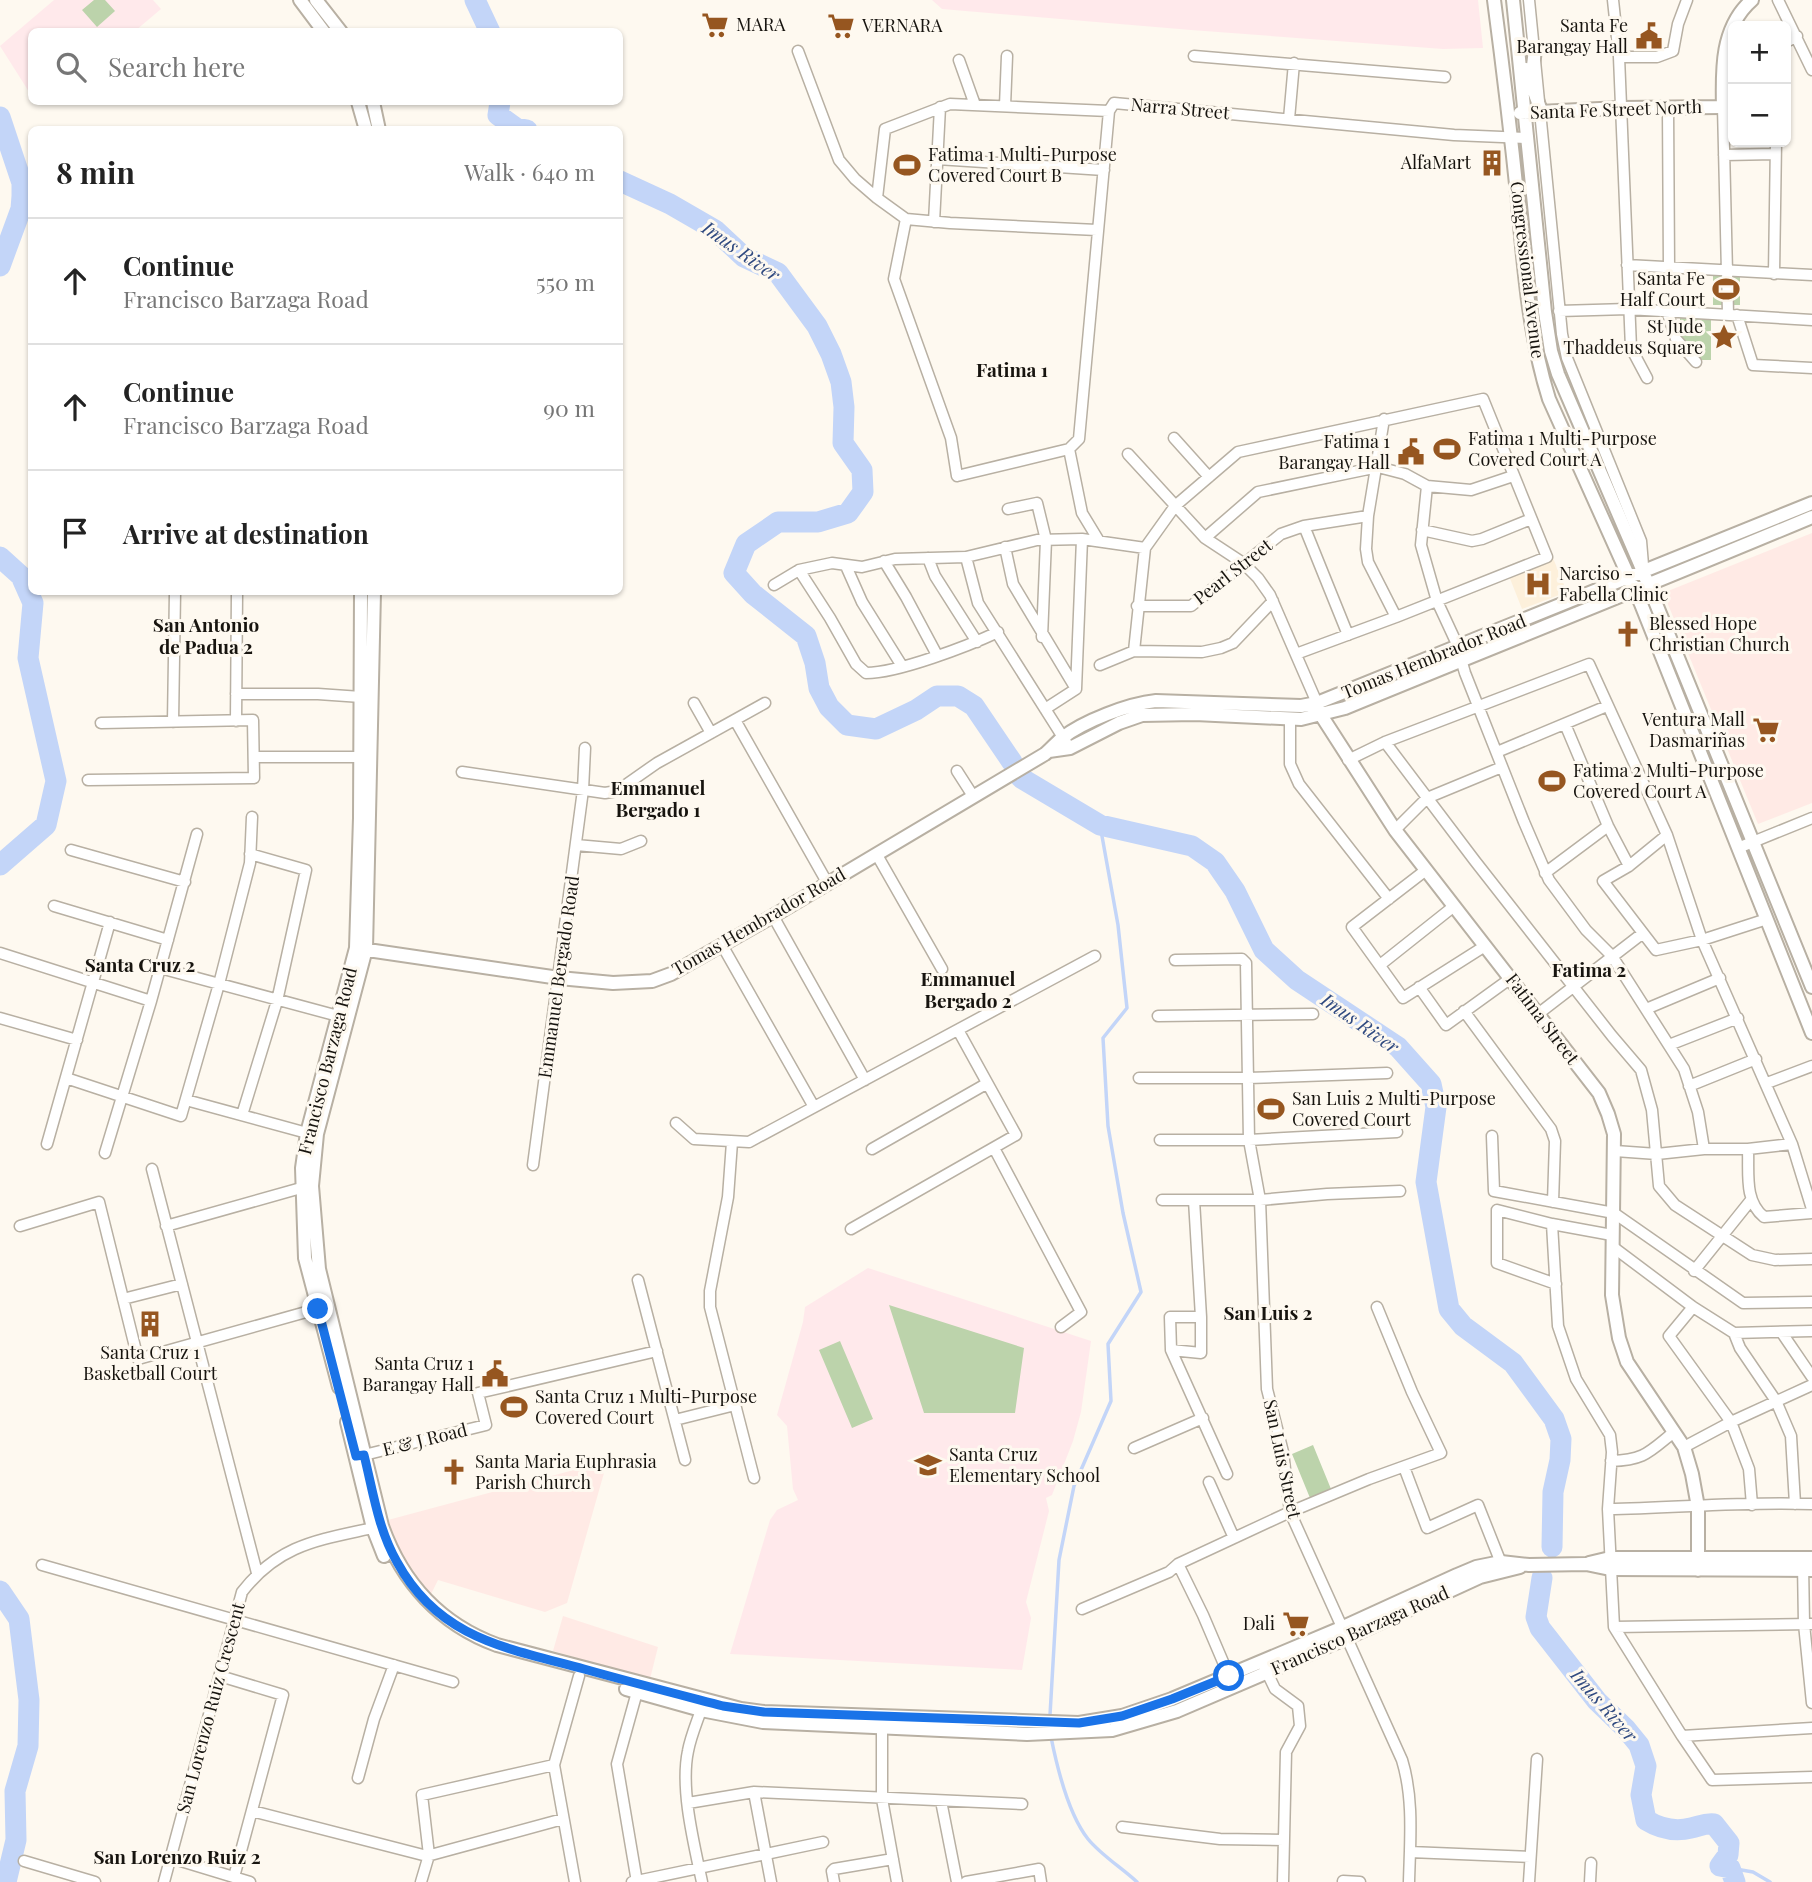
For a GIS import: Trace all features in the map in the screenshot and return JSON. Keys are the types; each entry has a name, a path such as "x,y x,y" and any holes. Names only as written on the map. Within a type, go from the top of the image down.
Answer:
{"street":[{"path":"300,0 321,28"},
{"path":"316,0 338,28"},
{"name":"Congressional Avenue","path":"1494,0 1509,114 1524,269 1539,369 1549,399 1636,591 1812,1033"},
{"name":"Congressional Avenue","path":"1513,0 1551,351 1561,383 1643,573 1812,987"},
{"name":"Congressional Avenue","path":"1529,0 1559,311 1567,358 1641,541 1643,573"},
{"path":"1613,0 1619,57 1631,348 1647,379"},
{"path":"1752,0 1735,21 1724,53 1724,155 1732,314 1754,365 1812,368"},
{"path":"1778,0 1812,70"},
{"path":"1619,57 1657,57 1674,51 1684,2"},
{"path":"1791,40 1797,37"},
{"path":"1526,112 1535,50"},
{"path":"798,51 839,160 855,179 906,219 1097,230"},
{"path":"1519,51 1541,111"},
{"path":"1194,55 1445,77"},
{"path":"1004,106 1007,56"},
{"path":"959,60 975,105"},
{"path":"1289,119 1294,63"},
{"name":"Narra Street","path":"1069,449 1079,439 1109,111 1114,103 1511,139 1528,138"},
{"path":"877,198 885,129 940,107 950,104 1109,111"},
{"path":"359,105 365,126"},
{"path":"374,105 378,126"},
{"path":"934,222 940,107"},
{"name":"Santa Fe Street North","path":"1509,114 1620,107 1723,107"},
{"path":"1668,108 1669,268"},
{"path":"1774,274 1776,147"},
{"path":"1724,155 1775,154"},
{"path":"937,159 1104,170"},
{"path":"906,219 894,279 951,438 957,476 1069,449 1082,513 1099,541"},
{"path":"1627,265 1812,275"},
{"path":"1559,311 1628,309 1812,320"},
{"path":"1667,311 1676,339 1696,362"},
{"path":"1134,651 1145,548 1175,506 1238,452 1483,399 1547,557 1296,654"},
{"path":"1384,419 1368,516 1366,549 1368,562 1396,617"},
{"path":"1174,438 1209,477"},
{"name":"Fatima Street","path":"1128,454 1205,538 1243,563 1258,578 1273,601 1319,709 1348,760 1395,830 1598,1093 1608,1114 1615,1151 1612,1295 1623,1350 1627,1362 1684,1447 1698,1507 1698,1564"},
{"path":"1205,538 1258,492 1378,467 1405,474 1427,486 1471,490 1513,476"},
{"path":"1427,486 1421,545 1437,601 1545,873 1586,930 1612,956 1684,1069 1698,1112 1703,1149"},
{"path":"1008,509 1037,503 1046,540 1042,637"},
{"name":"Tomas Hembrador Road","path":"1066,743 1115,711 1141,703 1197,701 1319,709 1345,708 1630,578 1812,503"},
{"name":"Pearl Street","path":"1137,606 1191,606 1281,534 1304,526 1368,516"},
{"name":"Tomas Hembrador Road","path":"1459,654 1636,591 1812,517"},
{"path":"1422,530 1472,541 1531,519"},
{"path":"1304,526 1348,635"},
{"path":"1076,689 1082,539"},
{"path":"774,585 799,570 832,563 862,567 895,559 965,557 1046,540 1082,539 1145,548"},
{"path":"1629,541 1643,556 1657,565 1664,564"},
{"path":"1005,547 1013,584 1042,637 1076,689"},
{"path":"965,557 978,603 1066,743"},
{"path":"928,558 935,576 977,642"},
{"path":"884,561 937,655"},
{"path":"846,566 862,602 902,666"},
{"path":"799,570 856,664 866,673 902,666 977,642 998,632"},
{"path":"173,722 175,595"},
{"path":"236,721 237,595"},
{"name":"Francisco Barzaga Road","path":"361,949 362,595"},
{"name":"Francisco Barzaga Road","path":"323,1307 312,1167 343,1018 361,949 374,595"},
{"path":"1100,665 1134,651 1202,652 1221,648 1233,643 1273,601"},
{"path":"1348,760 1385,742 1589,664 1667,835 1702,940 1792,1144 1812,1211 1764,1217 1755,1210 1751,1200 1748,1149"},
{"path":"1045,709 1076,689"},
{"path":"236,694 361,697"},
{"path":"694,704 712,733"},
{"path":"462,772 605,793 617,791 657,763 765,704"},
{"path":"1497,752 1607,706"},
{"name":"Tomas Hembrador Road","path":"361,949 559,978 612,983 652,981 671,974 773,916 1066,743 1142,715 1290,719 1319,709"},
{"path":"1290,719 1290,764 1299,784 1389,899"},
{"path":"88,780 254,778 253,720 101,723"},
{"path":"735,720 828,884"},
{"path":"1565,724 1608,826 1629,866"},
{"path":"1385,742 1641,1070 1648,1091 1659,1186 1675,1205 1752,1255 1774,1260 1812,1259"},
{"name":"Emmanuel Bergado Road","path":"533,1165 583,790 585,748"},
{"path":"254,757 360,757"},
{"path":"1395,830 1427,798 1502,767"},
{"path":"957,771 973,796"},
{"path":"66,1078 181,1115 219,984 250,854 252,817"},
{"path":"1738,848 1812,818"},
{"path":"1545,873 1608,826"},
{"path":"105,1153 197,834"},
{"path":"1667,835 1629,866 1603,881 1656,950 1702,940 1767,919"},
{"path":"576,845 621,849 641,841"},
{"path":"71,850 185,882"},
{"path":"242,1115 277,1001 306,870 250,854"},
{"path":"877,855 942,969"},
{"path":"1426,870 1352,927 1403,998 1485,946"},
{"path":"54,906 168,940"},
{"path":"1380,965 1453,907"},
{"path":"773,916 865,1080"},
{"path":"47,1144 110,922"},
{"path":"1538,1014 1643,933"},
{"path":"722,945 814,1107"},
{"path":"0,953 151,1001"},
{"path":"676,1123 695,1139 748,1142 1095,956"},
{"name":"San Luis Street","path":"1175,960 1245,960 1249,1140 1260,1200 1269,1404 1283,1452 1290,1512 1402,1760 1408,1779 1409,1882"},
{"path":"160,968 343,1018"},
{"path":"1419,987 1446,1025 1511,978"},
{"path":"1646,1009 1720,978"},
{"path":"1464,1012 1551,1129 1555,1141 1553,1202"},
{"path":"1157,1016 1313,1014"},
{"path":"0,1017 77,1040"},
{"name":"Francisco Barzaga Road","path":"343,1018 307,1133 301,1188 305,1258 323,1307 377,1527 390,1567 418,1605 433,1619 477,1645 637,1692 703,1706"},
{"path":"1669,1045 1738,1018"},
{"path":"851,1229 1016,1135 958,1030"},
{"path":"1689,1086 1756,1059"},
{"path":"1767,1083 1812,1066"},
{"path":"1139,1078 1248,1078 1387,1073"},
{"path":"872,1149 986,1084"},
{"path":"186,1100 307,1133"},
{"path":"1160,1140 1249,1140 1397,1132"},
{"path":"1492,1136 1494,1191 1614,1213 1743,1303 1812,1302"},
{"path":"732,1142 729,1197 710,1291 710,1307 754,1478"},
{"path":"1615,1151 1657,1154 1792,1144"},
{"path":"994,1148 1081,1312 1061,1327"},
{"path":"152,1169 257,1573"},
{"path":"166,1226 301,1188"},
{"path":"1162,1200 1260,1200 1400,1191"},
{"path":"1171,1350 1201,1353 1194,1200"},
{"path":"1694,1271 1751,1200"},
{"path":"20,1226 99,1202 138,1359 323,1307"},
{"path":"1556,1284 1497,1263 1497,1210 1613,1241 1693,1307 1734,1333 1812,1331"},
{"path":"1552,1224 1558,1326 1565,1352 1576,1379 1610,1435 1608,1509 1614,1627 1682,1737 1713,1780 1812,1777"},
{"path":"638,1280 685,1460"},
{"path":"123,1299 182,1284"},
{"path":"1082,1609 1169,1572 1178,1564 1290,1512 1441,1453 1377,1307"},
{"path":"1693,1307 1669,1336 1731,1422 1749,1469 1752,1505"},
{"path":"1201,1317 1170,1317 1171,1350 1227,1474"},
{"path":"1734,1333 1740,1348 1776,1401 1791,1436 1795,1504"},
{"path":"1782,1333 1812,1377"},
{"name":"E & J Road","path":"360,1456 486,1425 478,1394 657,1351"},
{"path":"1684,1447 1812,1385"},
{"path":"675,1420 735,1405"},
{"path":"1134,1448 1203,1419"},
{"path":"1611,1461 1633,1461 1640,1458 1674,1432"},
{"path":"1404,1467 1427,1528 1478,1505 1502,1567"},
{"path":"1209,1482 1234,1538"},
{"path":"1608,1509 1726,1504 1812,1504"},
{"name":"Francisco Barzaga Road","path":"377,1527 397,1563 424,1599 438,1613 473,1635 497,1645 763,1722 882,1721 1027,1728 1126,1727 1177,1711 1265,1667 1344,1633 1476,1567 1808,1564"},
{"name":"San Lorenzo Ruiz Crescent","path":"164,1882 242,1592 257,1573 292,1549 377,1527"},
{"path":"1178,1564 1229,1676"},
{"path":"1808,1564 1812,1703"},
{"path":"42,1565 453,1682"},
{"path":"1614,1627 1808,1624"},
{"path":"358,1779 373,1720 394,1665"},
{"path":"1265,1667 1275,1689 1298,1706 1300,1726 1286,1752 1283,1882"},
{"name":"Francisco Barzaga Road","path":"1080,1728 1172,1699 1229,1676 1265,1667"},
{"path":"220,1676 283,1695 234,1877"},
{"path":"575,1882 554,1765 579,1676"},
{"path":"637,1692 617,1764 635,1882 822,1842"},
{"path":"702,1882 688,1803 686,1766 688,1749 703,1706"},
{"path":"882,1721 882,1799 897,1882"},
{"path":"1682,1737 1812,1728"},
{"path":"1529,1882 1537,1759"},
{"path":"421,1882 429,1855 422,1795 554,1765"},
{"path":"688,1803 754,1792 1022,1804"},
{"path":"754,1792 771,1882"},
{"path":"941,1801 957,1882"},
{"path":"252,1811 429,1855 563,1819"},
{"path":"1122,1827 1220,1839 1284,1840"},
{"path":"1410,1852 1530,1857"},
{"path":"171,1858 250,1882"},
{"path":"834,1882 834,1869 892,1858"},
{"path":"24,1861 94,1882"},
{"path":"1590,1882 1591,1863"},
{"path":"966,1882 1039,1868 1041,1882"},
{"path":"1343,1881 1360,1882"}],"shaded area":[{"path":"54,0 153,0 161,9 139,28 28,28 28,90 0,46"},
{"path":"932,0 1478,0 1483,48 1443,49 942,9"},
{"name":"Ventura Mall Dasmariñas","path":"1812,533 1812,803 1758,824 1665,597 1668,591"},
{"name":"Narciso - Fabella Clinic","path":"1553,558 1567,592 1522,609 1509,576"},
{"name":"Santa Cruz Elementary School","path":"868,1268 1091,1341 1081,1412 1073,1441 1052,1495 1046,1498 1049,1511 1026,1602 1031,1618 1022,1670 730,1654 770,1520 777,1510 798,1500 793,1489 787,1426 777,1415 805,1307"},
{"path":"581,1468 604,1473 567,1603 545,1612 438,1580 431,1594 399,1554 388,1520"},
{"path":"563,1616 658,1647 650,1679 553,1651"}],"green space":[{"path":"94,0 105,0 115,11 97,27 82,10"},
{"name":"Santa Fe Half Court","path":"1713,273 1740,273 1740,305 1713,305"},
{"path":"1680,318 1711,320 1711,360 1698,360 1680,337"},
{"path":"889,1305 1024,1348 1015,1413 924,1413"},
{"path":"840,1341 873,1419 852,1428 819,1350"},
{"path":"1313,1445 1331,1489 1310,1498 1292,1454"}],"waterway":[{"name":"Imus River","path":"475,0 488,28"},
{"name":"Imus River","path":"500,105 498,115 513,126"},
{"path":"0,117 22,183 21,209 0,266"},
{"name":"Imus River","path":"623,182 670,204 715,230 744,257 778,273 817,326 841,382 844,407 843,443 862,470 863,492 848,513 818,522 778,522 746,544 734,573 753,594 806,636 815,663 819,688 829,707 847,725 876,729 916,710 937,696 958,696 974,706 1012,762"},
{"path":"0,557 21,576 28,592"},
{"path":"0,865 46,825 56,781 28,658 33,603 29,595"},
{"name":"Imus River","path":"1021,778 1100,825 1192,846 1215,862 1235,891 1264,950 1297,980 1398,1047 1431,1084 1436,1107 1426,1182 1449,1309 1463,1326 1513,1363 1554,1419 1561,1439 1560,1460 1553,1492 1552,1547"},
{"path":"1050,1715 1059,1560 1074,1486 1111,1401 1108,1344 1141,1292 1123,1213 1108,1126 1103,1038 1127,1008 1118,925 1100,825"},
{"name":"Imus River","path":"1542,1578 1536,1617 1540,1628 1597,1701 1639,1745 1646,1766 1641,1795 1646,1820 1673,1829 1714,1824 1729,1843 1728,1855 1720,1866 1730,1868 1735,1882"},
{"path":"0,1591 19,1619 29,1700 28,1746 15,1791 16,1840 6,1882"},
{"path":"1051,1737 1065,1790 1081,1829 1099,1850 1137,1882"},
{"path":"1730,1868 1753,1872 1770,1882"}],"place":[{"name":"MARA","path":"715,25"},
{"name":"VERNARA","path":"841,26"},
{"name":"Santa Fe Barangay Hall","path":"1649,36"},
{"name":"AlfaMart","path":"1492,163"},
{"name":"Fatima 1 Multi-Purpose Covered Court B","path":"907,165"},
{"name":"Santa Fe Half Court","path":"1726,289"},
{"name":"St Jude Thaddeus Square","path":"1724,337"},
{"name":"Fatima 1 Multi-Purpose Covered Court A","path":"1447,449"},
{"name":"Fatima 1 Barangay Hall","path":"1411,452"},
{"name":"Narciso - Fabella Clinic","path":"1538,584"},
{"name":"Blessed Hope Christian Church","path":"1628,634"},
{"name":"Ventura Mall Dasmariñas","path":"1766,730"},
{"name":"Fatima 2 Multi-Purpose Covered Court A","path":"1552,781"},
{"name":"San Luis 2 Multi-Purpose Covered Court","path":"1271,1109"},
{"name":"Santa Cruz 1 Basketball Court","path":"150,1324"},
{"name":"Santa Cruz 1 Barangay Hall","path":"495,1374"},
{"name":"Santa Cruz 1 Multi-Purpose Covered Court","path":"514,1407"},
{"name":"Santa Cruz Elementary School","path":"928,1465"},
{"name":"Santa Maria Euphrasia Parish Church","path":"454,1472"},
{"name":"Dali","path":"1296,1624"}],"district":[{"name":"Fatima 1","path":"1012,370"},
{"name":"San Antonio de Padua 2","path":"206,636"},
{"name":"Emmanuel Bergado 1","path":"658,799"},
{"name":"Santa Cruz 2","path":"140,965"},
{"name":"Fatima 2","path":"1589,970"},
{"name":"Emmanuel Bergado 2","path":"968,990"},
{"name":"San Luis 2","path":"1268,1313"},
{"name":"San Lorenzo Ruiz 2","path":"177,1857"}],"route":[{"path":"318,1309 356,1456 364,1455 388,1545 397,1563 424,1599 438,1613 481,1639 723,1706 764,1712 1079,1723 1122,1716 1229,1676"}]}
